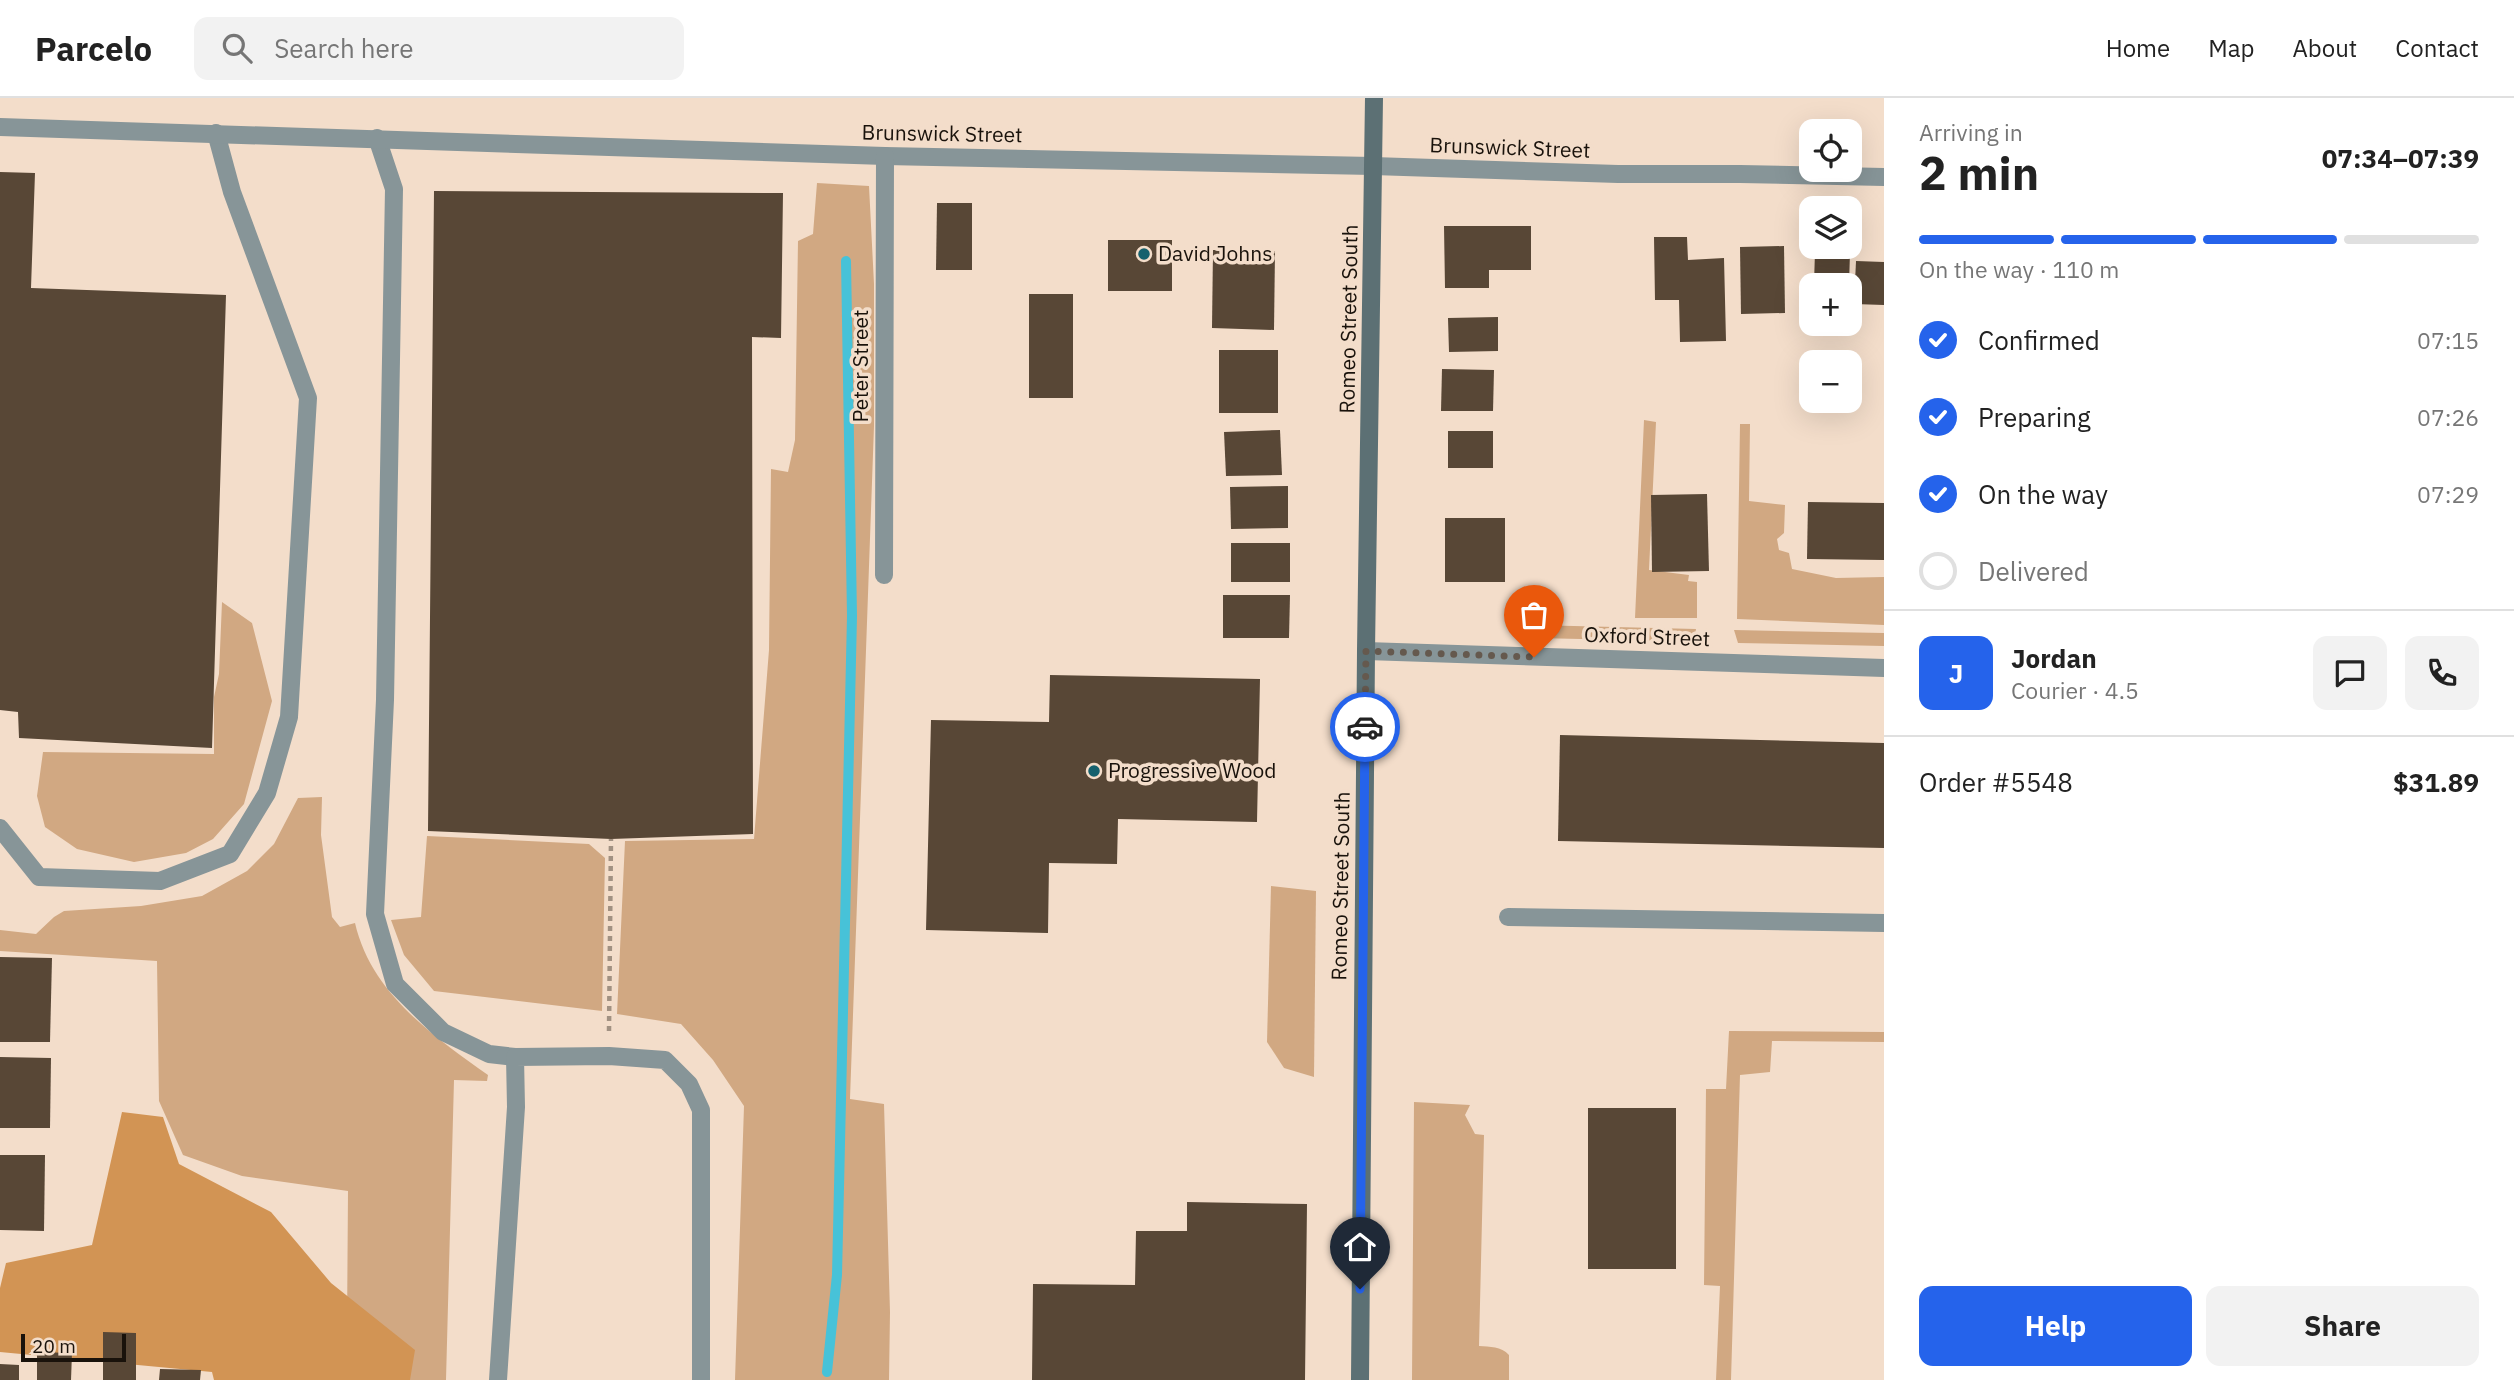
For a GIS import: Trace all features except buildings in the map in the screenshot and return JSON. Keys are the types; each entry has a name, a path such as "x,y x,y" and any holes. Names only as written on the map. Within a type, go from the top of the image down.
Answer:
{"main road":[{"name":"Romeo Street South","path":"1360,1380 1374,98"}],"street":[{"name":"Brunswick Street","path":"0,127 886,156 1618,174 1884,177"},
{"path":"0,828 39,877 160,881 230,854 267,793 289,717 308,398 232,192 216,133"},
{"path":"377,138 394,189 385,700 375,914 394,984 443,1032 489,1054 515,1057 609,1056 666,1059 690,1084 701,1110 701,1380"},
{"name":"Peter Street","path":"884,575 886,156"},
{"name":"Oxford Street","path":"1366,651 1884,668"},
{"path":"1508,917 1884,923"},
{"path":"498,1380 516,1107 515,1057"}],"path":[{"path":"609,1056 611,839"}],"shaded area":[{"path":"817,183 869,186 874,284 874,426 850,1099 884,1104 890,1312 889,1380 735,1380 744,1106 713,1060 681,1024 617,1014 625,841 754,839 769,650 771,469 788,472 795,440 798,241 813,234"},
{"path":"1644,420 1656,422 1649,570 1689,575 1688,581 1697,582 1697,618 1635,618"},
{"path":"1740,424 1750,424 1749,501 1785,505 1784,533 1777,539 1779,550 1789,553 1792,569 1836,578 1884,577 1884,625 1737,619"},
{"path":"222,602 252,623 272,701 244,804 213,839 186,853 134,862 77,849 45,827 37,796 43,752 214,754 214,697 219,674"},
{"path":"1533,625 1696,629 1694,641 1689,638 1673,641 1535,638"},
{"path":"1734,630 1884,633 1884,646 1738,643"},
{"path":"322,797 321,835 332,917 340,927 355,923 363,948 375,971 407,1011 446,1045 488,1075 487,1081 454,1080 446,1380 341,1380 347,1329 348,1191 242,1176 183,1155 159,1101 157,961 0,951 0,930 36,934 64,911 141,906 202,896 247,871 274,844 298,798"},
{"path":"427,836 589,844 605,858 602,1011 434,991 404,955 391,920 421,917"},
{"path":"1271,886 1316,891 1314,1077 1284,1068 1267,1042"},
{"path":"1729,1031 1884,1032 1884,1042 1772,1041 1770,1072 1740,1075 1731,1380 1716,1380 1720,1286 1704,1285 1706,1089 1726,1089"},
{"path":"1414,1102 1470,1105 1465,1115 1475,1134 1484,1135 1479,1346 1499,1348 1509,1355 1509,1380 1412,1380"},
{"path":"122,1112 163,1117 179,1164 271,1212 331,1283 415,1350 410,1380 214,1380 212,1372 0,1352 0,1288 6,1263 92,1245"}],"waterway":[{"path":"827,1372 837,1275 852,616 846,261"}],"way so far":[{"path":"1365,727 1366,651 1534,657"}],"place":[{"name":"David Johns","path":"1144,254"},
{"name":"Progressive Wood","path":"1094,771"}],"route":[{"path":"1360,1289 1365,727"}]}
